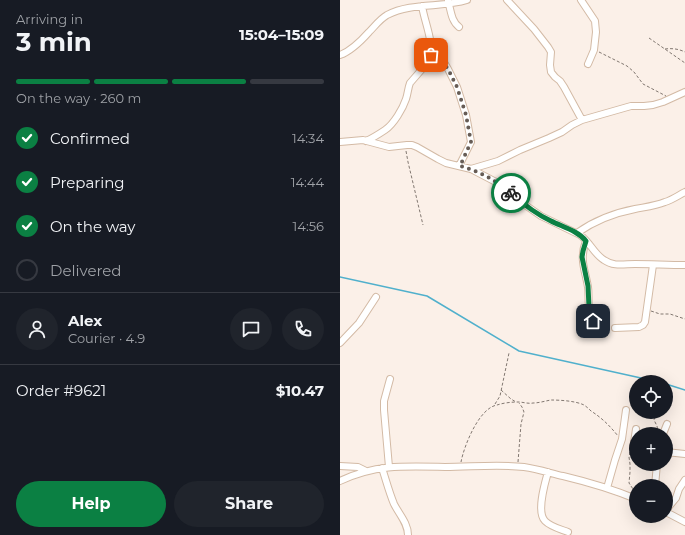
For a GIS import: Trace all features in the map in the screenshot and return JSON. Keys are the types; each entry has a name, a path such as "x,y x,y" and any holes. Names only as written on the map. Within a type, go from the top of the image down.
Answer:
{"street":[{"path":"340,55 361,40 387,15 404,9 467,0"},
{"path":"506,0 534,29 548,47 551,52 550,66 552,72 564,87 582,120"},
{"path":"581,0 595,21 596,32 594,50 588,64"},
{"path":"448,2 450,12 457,26 459,27"},
{"path":"366,141 386,130 393,122 404,105 410,83 430,60 430,36 422,6"},
{"path":"431,54 441,60 448,69 457,87 466,115 471,142 460,166"},
{"path":"471,169 498,161 562,132 582,120 631,106 653,105 671,99 685,92"},
{"path":"340,142 353,140 366,141 388,147 412,145 438,159 471,169 502,186 518,200 541,216 583,237 601,258 609,263 619,265 685,265"},
{"path":"577,233 593,223 607,217 634,209 667,202 685,192"},
{"path":"586,241 582,257 588,286 589,307 593,321"},
{"path":"615,328 639,327 645,322 653,265"},
{"path":"340,343 359,323 376,297"},
{"path":"389,467 384,401 390,379"},
{"path":"607,488 621,440 626,410"},
{"path":"673,453 685,454"},
{"path":"340,466 358,467 366,471"},
{"path":"340,480 353,474 389,467 518,467 538,469 607,488 629,496"},
{"path":"382,468 395,504 407,527 408,535"},
{"path":"548,472 542,494 542,516 544,520 552,526 568,532"},
{"path":"673,502 685,480"},
{"path":"673,515 685,522"}],"path":[{"path":"649,38 685,63"},
{"path":"665,50 668,48 685,52"},
{"path":"594,50 627,66 634,72 643,84 671,99"},
{"path":"406,145 408,162 423,225"},
{"path":"647,309 657,313 668,313 685,319"},
{"path":"460,467 468,439 474,430 477,421 495,405 498,400 509,353"},
{"path":"501,390 517,402 524,412 521,424 518,467"},
{"path":"495,405 517,402 535,404 549,400 561,400 585,406 604,420 621,440"}],"waterway":[{"path":"340,277 427,296 519,351 629,375"},
{"path":"673,386 685,390"}],"way so far":[{"path":"431,55 441,60 448,69 457,87 466,115 471,142 460,166 484,175 511,193"}],"route":[{"path":"511,193 518,200 541,216 577,233 586,241 582,257 588,286 590,313 593,321"}]}
